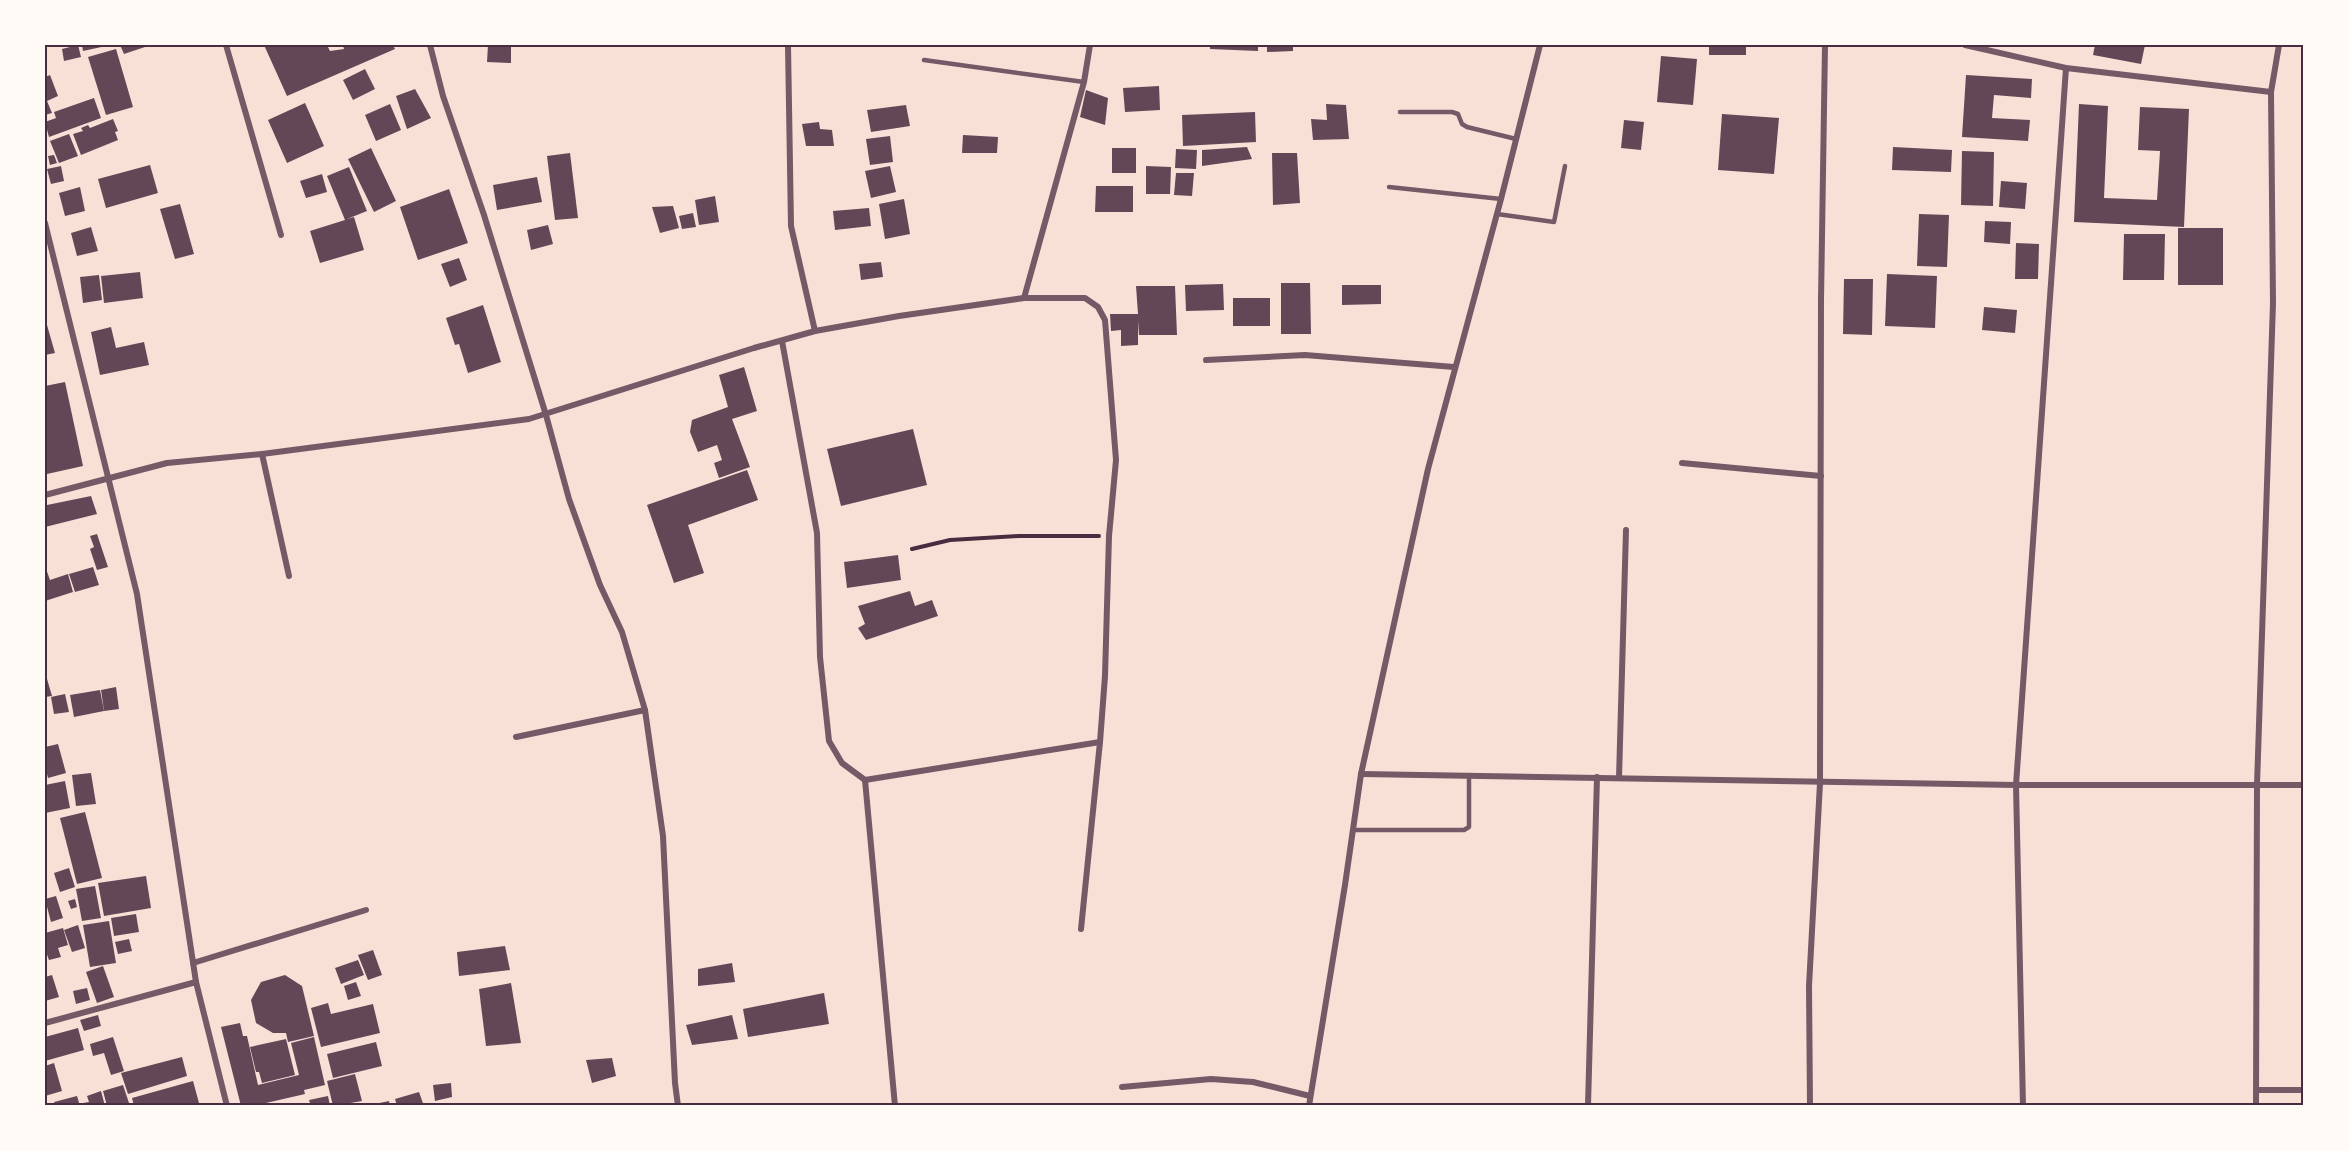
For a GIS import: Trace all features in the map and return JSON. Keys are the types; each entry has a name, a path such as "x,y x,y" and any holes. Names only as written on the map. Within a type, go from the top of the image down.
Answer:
{"street":[{"path":"226,45 281,235"},
{"path":"430,45 443,96 484,215 546,415 569,499 600,585 622,632 645,710 663,836 678,1106"},
{"path":"788,45 791,226 815,331"},
{"path":"1024,298 1084,82 1090,45"},
{"path":"1309,1106 1360,774 1428,469 1540,45"},
{"path":"1810,1106 1809,986 1820,783 1825,45"},
{"path":"1965,45 2066,68 2271,92"},
{"path":"2256,1106 2257,785 2274,303 2271,92 2279,45"},
{"path":"2023,1106 2016,785 2066,68"},
{"path":"45,223 137,594 196,982 227,1106"},
{"path":"45,495 166,463 262,454 546,415 754,348 815,331 1024,298 1086,298 1098,307 1105,320 1116,460 1109,536 1105,676 1082,929"},
{"path":"782,341 817,532 820,657 829,741 842,763 865,780 1100,742"},
{"path":"1206,360 1305,355 1454,367"},
{"path":"262,454 290,576"},
{"path":"1682,463 1821,476"},
{"path":"1619,778 1626,530"},
{"path":"516,737 645,710"},
{"path":"1360,774 1820,783 2304,785"},
{"path":"1588,1106 1597,777"},
{"path":"865,780 895,1106"},
{"path":"193,963 366,910"},
{"path":"45,1023 196,982"},
{"path":"1122,1087 1211,1078 1253,1082 1310,1096"},
{"path":"2256,1090 2304,1090"}],"lane":[{"path":"924,60 1084,82"},
{"path":"1400,112 1452,112 1458,114 1462,124 1467,127 1516,139"},
{"path":"1497,214 1554,222 1564,166"},
{"path":"1389,187 1501,199"},
{"path":"1353,830 1464,830 1469,827 1469,775"}],"path":[{"path":"912,549 950,540 1020,536 1109,536"}],"building":[{"path":"78,45 81,57 64,61 62,49"},
{"path":"82,45 106,45 106,46 83,51"},
{"path":"120,45 151,45 124,54"},
{"path":"264,45 327,45 330,51 344,49 343,45 393,45 395,49 287,96"},
{"path":"488,45 511,45 511,63 487,62"},
{"path":"1210,45 1258,45 1258,51 1210,49"},
{"path":"1267,45 1293,45 1293,51 1267,52"},
{"path":"1709,45 1746,45 1746,55 1709,55"},
{"path":"2095,45 2145,45 2141,64 2093,55"},
{"path":"116,49 133,107 106,115 88,57"},
{"path":"1661,56 1697,59 1693,105 1657,102"},
{"path":"365,69 375,89 353,100 343,80"},
{"path":"50,75 58,96 47,101 52,113 45,115 45,77"},
{"path":"1966,75 2032,79 2031,98 1994,95 1992,118 2030,120 2028,141 1962,137"},
{"path":"1159,86 1160,110 1125,112 1123,88"},
{"path":"415,89 431,118 407,129 396,96"},
{"path":"1086,90 1108,98 1105,125 1080,117"},
{"path":"94,98 101,118 49,137 45,122 56,118 54,112"},
{"path":"305,103 324,146 287,163 268,120"},
{"path":"390,104 401,130 376,141 365,115"},
{"path":"1326,104 1346,105 1349,139 1313,140 1311,119 1327,120"},
{"path":"2079,104 2108,106 2104,198 2157,200 2160,151 2138,150 2140,107 2189,109 2184,227 2074,222"},
{"path":"906,105 910,126 871,132 867,110"},
{"path":"1255,112 1256,142 1183,146 1182,115"},
{"path":"1722,114 1779,118 1774,174 1718,170"},
{"path":"113,119 118,131 115,132 118,140 81,155 73,134 83,131 81,128 88,125 90,128"},
{"path":"1624,120 1644,122 1641,150 1621,148"},
{"path":"819,122 820,129 832,130 834,146 806,146 802,124"},
{"path":"69,134 78,156 59,163 50,141"},
{"path":"963,135 998,137 997,153 962,153"},
{"path":"890,136 893,162 870,165 866,139"},
{"path":"1247,147 1252,159 1202,166 1202,150"},
{"path":"1893,147 1952,150 1951,172 1892,170"},
{"path":"371,148 396,201 374,212 348,159"},
{"path":"1112,148 1136,148 1136,173 1112,173"},
{"path":"1176,149 1197,150 1196,169 1175,168"},
{"path":"1962,151 1994,152 1993,206 1961,205"},
{"path":"570,153 578,218 555,220 547,156"},
{"path":"1272,153 1297,153 1300,203 1273,205"},
{"path":"54,155 57,163 50,165 48,156"},
{"path":"150,165 158,193 106,208 98,179"},
{"path":"61,166 64,181 51,184 47,169"},
{"path":"890,166 896,192 871,198 865,171"},
{"path":"1146,166 1171,167 1170,194 1146,194"},
{"path":"349,167 367,211 347,219 354,217 364,250 320,263 310,231 345,220 327,176"},
{"path":"1176,173 1194,173 1192,196 1174,195"},
{"path":"322,174 327,192 306,198 300,181"},
{"path":"537,177 542,202 497,210 493,185"},
{"path":"2001,181 2027,183 2025,209 1999,207"},
{"path":"1096,186 1133,186 1133,212 1095,212"},
{"path":"80,187 85,211 65,216 59,193"},
{"path":"449,189 468,243 418,260 400,207"},
{"path":"715,196 719,222 699,225 695,200"},
{"path":"904,199 910,234 885,239 879,204"},
{"path":"180,204 194,254 175,259 160,209"},
{"path":"673,206 679,228 660,233 652,207"},
{"path":"869,208 871,226 835,230 833,211"},
{"path":"693,213 696,227 682,229 679,216"},
{"path":"1919,214 1949,215 1947,267 1917,266"},
{"path":"1985,221 2011,222 2010,244 1984,242"},
{"path":"548,225 553,244 531,250 527,230"},
{"path":"91,227 98,251 77,256 71,233"},
{"path":"2178,228 2223,228 2223,285 2178,285"},
{"path":"2124,234 2165,234 2164,280 2123,280"},
{"path":"2016,243 2039,244 2038,279 2015,279"},
{"path":"459,258 467,280 450,287 441,264"},
{"path":"881,262 883,277 861,280 859,264"},
{"path":"140,272 143,298 104,303 101,276"},
{"path":"1887,274 1937,276 1935,328 1885,326"},
{"path":"99,275 102,300 83,303 80,277"},
{"path":"1844,279 1873,279 1872,335 1843,334"},
{"path":"1281,283 1310,283 1311,334 1281,334"},
{"path":"1223,284 1224,310 1186,311 1185,285"},
{"path":"1342,285 1381,285 1381,304 1342,305"},
{"path":"1136,286 1175,286 1177,335 1139,335 1138,321 1138,345 1121,346 1121,330 1111,331 1110,314 1138,314"},
{"path":"1233,298 1270,298 1270,326 1233,326"},
{"path":"483,305 501,362 468,373 459,344 455,345 446,318"},
{"path":"1984,307 2017,310 2015,333 1982,330"},
{"path":"45,318 55,353 45,355"},
{"path":"111,327 116,348 144,342 149,365 100,375 91,332"},
{"path":"744,367 757,411 732,419 750,467 719,478 714,463 722,460 717,445 698,452 690,432 692,420 728,407 719,375"},
{"path":"65,382 83,466 47,474 45,386"},
{"path":"913,429 927,485 841,506 827,449"},
{"path":"747,470 758,500 688,525 704,573 674,583 647,505"},
{"path":"91,496 97,514 45,527 47,505"},
{"path":"97,534 108,567 97,570 90,549 94,547 90,536"},
{"path":"898,555 901,580 847,588 844,562"},
{"path":"45,566 50,580 68,574 73,592 45,601"},
{"path":"93,567 99,585 75,592 69,574"},
{"path":"910,591 915,606 932,600 938,616 866,640 858,628 865,624 858,606"},
{"path":"45,672 52,696 45,697"},
{"path":"116,687 119,709 104,711 101,690"},
{"path":"100,690 104,711 74,717 70,695"},
{"path":"65,694 69,712 54,714 51,697"},
{"path":"58,744 66,773 48,778 45,766 45,747"},
{"path":"91,773 96,804 76,806 72,775"},
{"path":"65,781 70,808 45,813 45,785"},
{"path":"85,812 102,878 77,884 60,818"},
{"path":"69,868 75,887 60,892 54,873"},
{"path":"146,876 151,908 104,916 98,883"},
{"path":"95,886 101,918 82,921 76,889"},
{"path":"56,896 63,918 51,922 45,899"},
{"path":"75,899 77,907 71,909 68,901"},
{"path":"136,914 139,932 114,936 111,918"},
{"path":"109,921 116,963 90,967 83,925"},
{"path":"78,925 85,948 72,952 64,930"},
{"path":"63,928 68,945 58,948 61,957 49,960 45,949 45,933"},
{"path":"129,939 132,951 118,954 115,942"},
{"path":"505,946 510,970 459,976 457,952"},
{"path":"373,950 382,975 368,980 358,955"},
{"path":"358,960 364,975 341,984 335,968"},
{"path":"732,963 735,982 698,986 698,969"},
{"path":"103,966 114,997 97,1003 86,972"},
{"path":"52,975 59,997 45,1001 45,977"},
{"path":"285,975 302,986 314,1036 288,1042 286,1033 273,1033 256,1023 251,1000 261,982"},
{"path":"356,982 361,996 348,1000 344,986"},
{"path":"511,983 521,1043 486,1046 479,989"},
{"path":"87,988 90,1000 76,1004 73,991"},
{"path":"824,993 829,1024 748,1037 743,1009"},
{"path":"328,1003 331,1014 373,1004 380,1033 321,1047 311,1008"},
{"path":"98,1015 101,1026 84,1031 80,1020"},
{"path":"732,1015 738,1039 692,1045 686,1025"},
{"path":"240,1023 243,1036 247,1036 258,1085 299,1075 291,1043 314,1037 325,1085 304,1090 305,1094 253,1106 241,1106 221,1027"},
{"path":"78,1028 84,1050 45,1061 45,1037"},
{"path":"113,1037 124,1071 111,1075 104,1053 93,1056 90,1044"},
{"path":"286,1039 295,1075 262,1083 259,1072 256,1072 250,1047"},
{"path":"376,1042 382,1066 333,1078 327,1054"},
{"path":"182,1057 187,1076 128,1094 121,1073"},
{"path":"612,1058 616,1076 592,1083 586,1060"},
{"path":"54,1063 62,1091 45,1096 45,1066"},
{"path":"355,1074 362,1101 333,1106 327,1081"},
{"path":"193,1081 199,1103 187,1106 134,1106 132,1098"},
{"path":"451,1083 452,1097 435,1101 433,1085"},
{"path":"123,1085 129,1103 107,1106 103,1091"},
{"path":"101,1091 105,1106 84,1106 83,1103 89,1102 87,1096"},
{"path":"419,1092 424,1106 397,1106 395,1099"},
{"path":"77,1096 80,1106 55,1106 54,1102"},
{"path":"328,1096 330,1106 311,1106 309,1100"},
{"path":"389,1101 390,1106 370,1106 370,1105"}]}
